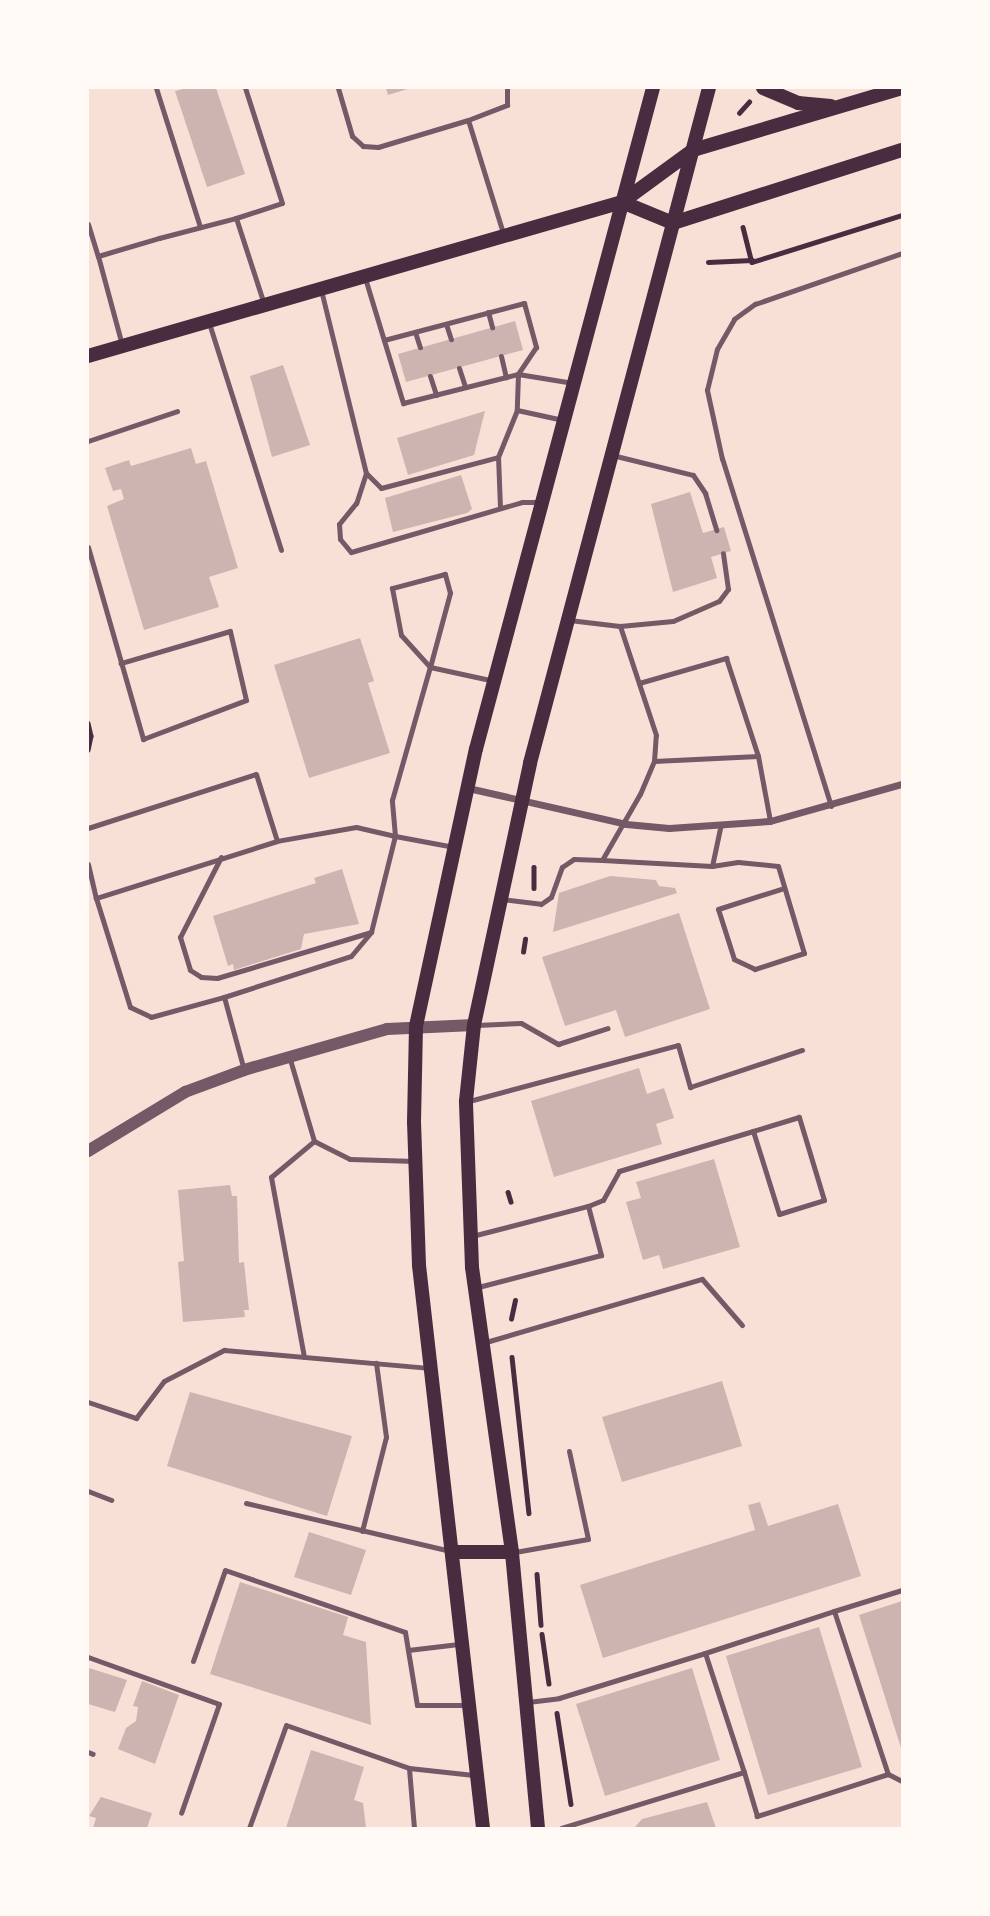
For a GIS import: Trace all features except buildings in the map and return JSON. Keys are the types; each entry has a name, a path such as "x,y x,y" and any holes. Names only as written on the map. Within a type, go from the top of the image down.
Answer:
{"main road":[{"path":"482,1829 419,1265 415,1161 416,1026 454,847 495,681 653,88"},
{"path":"538,1829 512,1552 475,1288 470,1237 466,1101 474,1025 522,802 709,88"},
{"path":"763,88 798,103 840,106"},
{"path":"88,356 503,233 622,202 693,150 902,88"},
{"path":"622,202 673,223 902,150"},
{"path":"453,1552 512,1552"}],"street":[{"path":"468,788 626,824 720,827 770,821 902,784"},
{"path":"88,1151 185,1092 243,1070 387,1029 474,1025"}],"lane":[{"path":"156,88 200,227"},
{"path":"98,256 282,203 245,88"},
{"path":"338,88 352,136 363,146 378,147 468,120 507,105 507,88"},
{"path":"468,120 503,233"},
{"path":"236,218 264,304"},
{"path":"88,224 122,345"},
{"path":"831,806 722,459 706,390 717,349 734,319 755,304 902,253"},
{"path":"364,274 404,403 518,374 576,384"},
{"path":"320,287 366,472 381,488 498,457"},
{"path":"384,340 524,303 536,347 518,374 517,410 498,457 500,508"},
{"path":"488,312 492,327"},
{"path":"208,320 281,550"},
{"path":"446,324 451,339"},
{"path":"415,332 421,347"},
{"path":"500,356 506,377"},
{"path":"459,368 465,387"},
{"path":"430,376 436,395"},
{"path":"517,410 566,421"},
{"path":"88,441 177,411"},
{"path":"612,455 693,475 705,493 716,530"},
{"path":"366,472 356,503 339,524 340,539 351,552 500,508 544,501"},
{"path":"88,547 121,663 143,739 246,700 230,631 121,663"},
{"path":"568,620 620,626 673,621 719,601 728,589 723,553"},
{"path":"88,864 130,1007 151,1017 224,997 351,956 371,932 395,836 392,800 430,667 450,593 444,574 392,588 401,635 430,667 495,681"},
{"path":"602,860 626,824 654,761 656,735 620,626"},
{"path":"639,682 726,658 758,756 770,821"},
{"path":"654,761 758,756"},
{"path":"88,828 256,774 277,841"},
{"path":"96,898 277,841 356,827 454,847"},
{"path":"712,866 720,827"},
{"path":"221,857 180,937 190,970 201,977 217,978 371,932"},
{"path":"499,899 541,904 551,897 562,867 574,859 712,866 738,862 778,866 804,953 755,969 734,959 718,909 784,888"},
{"path":"224,997 243,1070"},
{"path":"474,1025 521,1023 558,1044 608,1028"},
{"path":"466,1101 678,1045 690,1087 802,1050"},
{"path":"289,1056 314,1141 350,1158 415,1161"},
{"path":"470,1237 588,1206 603,1200 619,1171 799,1117 824,1200 779,1214 753,1131"},
{"path":"304,1357 271,1177 314,1141"},
{"path":"475,1288 601,1255 588,1206"},
{"path":"483,1343 702,1279 742,1325"},
{"path":"88,1402 136,1418 164,1381 224,1350 431,1368"},
{"path":"362,1531 386,1437 376,1363"},
{"path":"512,1552 588,1539 569,1451"},
{"path":"88,1491 111,1500"},
{"path":"246,1503 453,1552"},
{"path":"193,1661 225,1570 405,1632 417,1705 470,1705"},
{"path":"525,1702 559,1698 902,1590"},
{"path":"835,1611 888,1774"},
{"path":"408,1650 463,1644"},
{"path":"705,1653 757,1816 888,1774 902,1781"},
{"path":"88,1657 219,1704 181,1813"},
{"path":"249,1829 286,1726 409,1768 477,1776"},
{"path":"409,1768 414,1829"},
{"path":"561,1829 744,1772"}],"path":[{"path":"708,262 752,260 902,215"},
{"path":"744,227 752,260"},
{"path":"88,723 91,736 88,750"},
{"path":"534,867 534,889"},
{"path":"523,952 525,939"},
{"path":"508,1192 510,1202"},
{"path":"511,1320 515,1300"},
{"path":"512,1357 530,1518"},
{"path":"537,1574 550,1685"},
{"path":"557,1713 571,1804"}]}
